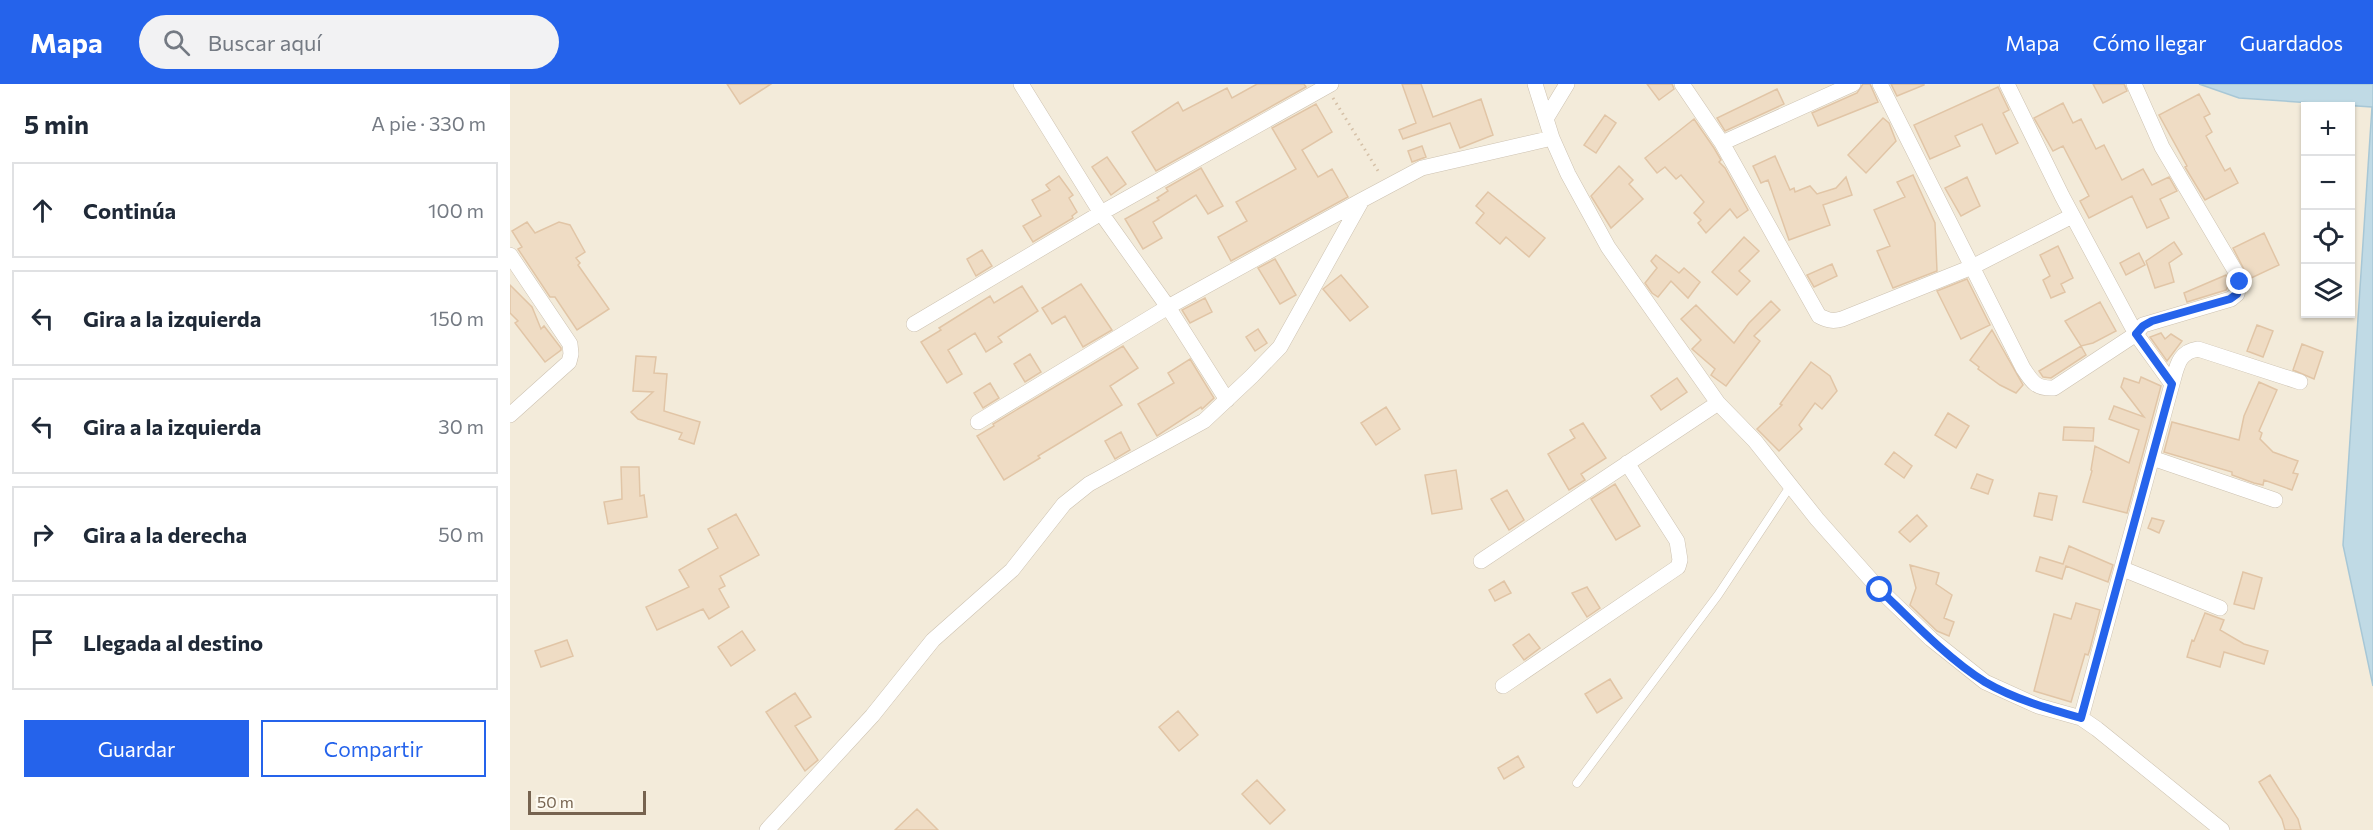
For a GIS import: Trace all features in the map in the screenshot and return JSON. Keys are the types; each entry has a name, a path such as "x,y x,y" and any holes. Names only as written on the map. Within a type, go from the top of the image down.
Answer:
{"street":[{"path":"1021,84 1101,213 1168,308 1227,400"},
{"path":"1535,84 1552,138 1568,174 1608,247 1718,402 1755,441 1816,519 1880,590 1931,639 1985,682 2038,706 2081,718 2222,830"},
{"path":"1547,117 1567,84"},
{"path":"1682,84 1722,143 1819,316 1834,321 1842,319 1972,267 2072,216"},
{"path":"1722,143 1853,84"},
{"path":"1880,84 2023,368 2033,383 2042,389 2054,388 2152,321 2230,299 2237,294 2240,282 2237,273 2162,147 2134,84"},
{"path":"2007,84 2072,216 2136,334 2172,384"},
{"path":"914,324 1101,213 1328,85"},
{"path":"978,422 1168,308 1422,168 1552,138"},
{"path":"767,830 872,716 933,640 1012,570 1065,504 1089,484 1204,421 1280,347 1362,200"},
{"path":"510,255 570,344 571,354 569,362 510,415"},
{"path":"2081,718 2182,354 2198,349 2300,382"},
{"path":"1481,561 1718,402"},
{"path":"2152,458 2275,500"},
{"path":"1503,686 1678,567 1680,560 1677,541 1627,463"},
{"path":"2123,569 2220,608"}],"lane":[{"path":"1577,783 1718,595 1791,485"}],"path":[{"path":"1328,85 1387,186"}],"shaded area":[{"path":"510,84 2373,84 2373,830 510,830"}],"water":[{"path":"2199,84 2373,84 2373,686 2343,545 2372,107 2355,106 2355,102 2301,102 2239,98"}],"building":[{"path":"727,84 771,84 740,104"},
{"path":"1257,84 1304,84 1306,87 1156,171 1132,132 1178,102 1183,111 1227,88 1232,98"},
{"path":"1402,84 1421,84 1433,117 1481,99 1493,135 1460,148 1450,123 1403,139 1399,130 1416,123"},
{"path":"1647,84 1672,84 1674,89 1659,100"},
{"path":"1863,84 1870,84 1878,102 1818,126 1812,113 1857,93"},
{"path":"1891,84 1924,84 1924,85 1897,96"},
{"path":"2093,84 2124,84 2127,91 2103,103"},
{"path":"1998,87 2009,110 2003,113 2018,143 1996,154 1982,124 1955,136 1960,146 1930,159 1914,125"},
{"path":"1777,89 1784,104 1725,131 1717,118"},
{"path":"2199,94 2210,114 2204,117 2212,132 2206,136 2225,171 2230,168 2238,183 2205,200 2185,167 2187,166 2159,115"},
{"path":"2063,103 2073,123 2081,119 2096,149 2104,145 2122,180 2143,169 2152,185 2169,177 2177,191 2160,199 2169,218 2147,228 2132,196 2089,218 2080,201 2089,196 2063,146 2053,151 2034,118"},
{"path":"1316,104 1332,132 1302,150 1318,177 1332,169 1348,197 1231,261 1218,237 1247,221 1236,202 1296,169 1272,128"},
{"path":"1605,115 1616,123 1596,153 1584,145"},
{"path":"1883,118 1889,123 1896,141 1866,173 1848,155"},
{"path":"1694,119 1714,148 1721,160 1719,162 1725,168 1748,210 1737,218 1730,209 1706,233 1698,223 1701,220 1694,213 1704,202 1681,175 1676,179 1665,167 1657,173 1645,158"},
{"path":"1422,146 1426,157 1412,162 1408,151"},
{"path":"1775,156 1790,190 1794,188 1795,192 1810,186 1817,194 1836,188 1846,177 1852,195 1823,205 1830,225 1789,240 1768,180 1761,183 1753,166"},
{"path":"1107,157 1126,184 1111,195 1092,167"},
{"path":"1619,166 1633,180 1629,184 1643,199 1611,228 1591,196"},
{"path":"1201,168 1223,206 1208,214 1196,195 1153,222 1162,238 1143,249 1125,219 1159,200 1157,198 1168,191 1166,188"},
{"path":"1913,175 1935,223 1937,271 1893,288 1877,251 1890,246 1874,210 1905,197 1897,182"},
{"path":"1059,176 1073,195 1069,198 1077,212 1072,216 1073,218 1033,242 1023,226 1041,216 1032,200 1050,190 1046,185"},
{"path":"1967,177 1980,206 1961,216 1945,188"},
{"path":"1488,192 1545,238 1529,257 1506,237 1500,244 1476,223 1484,213 1476,206"},
{"path":"527,222 535,233 559,222 570,225 585,252 576,258 580,263 578,265 609,309 577,330 555,297 550,297 518,249 522,247 512,231"},
{"path":"2264,233 2279,265 2249,279 2233,248"},
{"path":"1744,237 1759,251 1739,271 1750,281 1737,295 1712,272"},
{"path":"2174,242 2182,254 2169,263 2174,282 2155,288 2146,261"},
{"path":"2058,246 2073,278 2061,284 2065,292 2051,298 2043,280 2050,276 2040,255"},
{"path":"982,250 992,266 976,276 967,259"},
{"path":"2139,253 2145,265 2126,275 2120,263"},
{"path":"1656,255 1679,273 1684,268 1700,282 1688,298 1671,281 1658,297 1652,293 1645,283 1657,268 1651,261"},
{"path":"1275,259 1296,295 1280,304 1258,268"},
{"path":"1832,264 1837,276 1814,287 1807,275"},
{"path":"1341,275 1368,307 1350,321 1323,289"},
{"path":"2226,275 2230,283 2226,290 2187,302 2184,293"},
{"path":"1967,279 1990,325 1961,339 1937,291"},
{"path":"1081,284 1112,330 1083,347 1065,316 1052,324 1042,308"},
{"path":"510,285 532,307 541,329 544,326 561,348 545,362 515,323 518,321 510,313"},
{"path":"1022,286 1038,311 998,337 1002,342 986,352 975,333 948,350 962,374 947,383 921,342 990,296 994,303"},
{"path":"1205,298 1212,312 1190,323 1182,310"},
{"path":"1771,301 1780,310 1754,336 1760,341 1726,386 1711,375 1715,369 1692,349 1701,340 1681,319 1696,305 1734,343 1749,323"},
{"path":"2100,302 2116,331 2093,343 2081,346 2065,321"},
{"path":"2257,325 2273,331 2263,357 2247,351"},
{"path":"1258,329 1267,343 1255,351 1246,337"},
{"path":"1992,330 2023,385 2016,393 2000,385 1970,360"},
{"path":"2161,333 2165,339 2171,334 2182,341 2167,361 2150,337"},
{"path":"2302,344 2323,352 2314,379 2293,370"},
{"path":"1123,346 1138,368 1110,386 1122,405 1038,456 1040,458 1004,480 977,436 994,426 993,424"},
{"path":"2081,346 2086,355 2051,378 2043,377 2039,371"},
{"path":"1030,354 1041,372 1025,382 1014,364"},
{"path":"636,356 656,357 654,373 667,374 664,411 700,422 694,444 679,439 682,433 638,419 631,412 653,392 633,391"},
{"path":"1190,359 1214,398 1202,409 1201,407 1157,436 1138,404 1174,383 1168,373"},
{"path":"1811,362 1830,376 1837,391 1822,409 1815,403 1799,425 1802,429 1779,451 1757,429 1782,405 1780,404"},
{"path":"2141,377 2161,386 2127,513 2083,502 2092,471 2095,446 2129,463 2139,430 2109,419 2114,406 2144,417 2121,387 2124,378 2139,383"},
{"path":"1677,378 1687,392 1661,410 1651,396"},
{"path":"2259,382 2277,390 2259,431 2262,433 2260,439 2273,452 2298,461 2293,473 2298,474 2292,490 2264,480 2263,485 2254,483 2232,475 2232,472 2164,452 2172,422 2239,440 2244,416"},
{"path":"990,383 999,398 983,408 974,393"},
{"path":"1386,407 1400,429 1376,445 1361,423"},
{"path":"1948,413 1969,426 1956,448 1935,435"},
{"path":"1583,423 1606,458 1581,474 1585,480 1569,490 1548,454 1575,438 1570,430"},
{"path":"2064,427 2094,428 2093,441 2063,440"},
{"path":"1121,432 1130,450 1115,459 1105,441"},
{"path":"1894,452 1912,466 1904,478 1885,464"},
{"path":"621,467 639,467 640,496 644,495 647,517 608,524 604,502 622,499"},
{"path":"1456,470 1462,509 1432,514 1425,475"},
{"path":"1977,474 1993,480 1988,494 1971,488"},
{"path":"1615,484 1640,526 1616,540 1591,499"},
{"path":"1507,490 1524,520 1509,530 1491,499"},
{"path":"2039,493 2057,496 2052,520 2034,516"},
{"path":"736,514 759,555 720,576 725,586 719,589 729,607 709,619 703,609 657,630 646,607 689,587 679,570 718,548 708,529"},
{"path":"1917,515 1927,526 1910,542 1899,532"},
{"path":"2152,518 2164,521 2159,533 2148,528"},
{"path":"2069,546 2113,565 2108,582 2066,566 2062,579 2036,571 2040,557 2063,564"},
{"path":"1910,565 1939,573 1936,584 1952,595 1944,618 1954,622 1949,636 1937,631 1910,605 1916,588"},
{"path":"2243,572 2262,578 2254,609 2234,604"},
{"path":"1504,581 1511,593 1495,601 1489,590"},
{"path":"1587,587 1600,608 1587,617 1572,593"},
{"path":"2076,603 2100,610 2090,649 2088,655 2085,654 2071,702 2034,691 2054,614 2071,619"},
{"path":"2205,613 2224,620 2220,630 2244,644 2268,651 2264,664 2224,652 2220,667 2187,657 2192,640 2194,641"},
{"path":"742,631 755,650 731,666 718,647"},
{"path":"1529,634 1540,648 1524,660 1513,645"},
{"path":"567,640 573,656 541,667 535,651"},
{"path":"1610,679 1622,698 1597,713 1585,694"},
{"path":"795,693 811,717 795,726 818,760 805,771 766,712"},
{"path":"1178,711 1198,735 1179,751 1159,727"},
{"path":"1518,756 1524,767 1504,779 1498,768"},
{"path":"2270,775 2298,819 2301,830 2285,830 2282,819 2259,782"},
{"path":"1257,780 1285,810 1270,824 1242,794"},
{"path":"917,809 938,830 895,830"}],"route":[{"path":"1880,590 1931,639 1985,682 2038,706 2081,718 2172,384 2136,334 2152,321 2230,299 2237,294 2240,282"}]}
